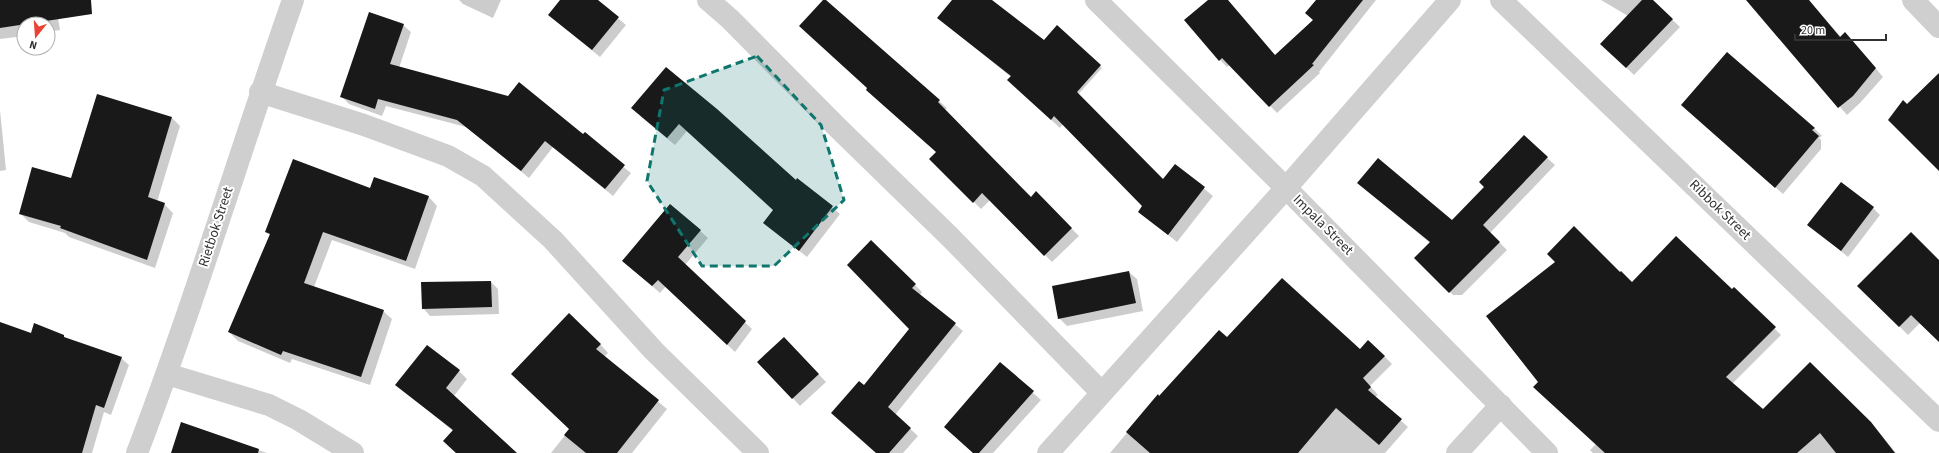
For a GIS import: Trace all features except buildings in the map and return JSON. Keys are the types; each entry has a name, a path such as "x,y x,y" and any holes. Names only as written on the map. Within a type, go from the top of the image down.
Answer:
{"street":[{"name":"Rietbok Street","path":"137,453 167,374 260,92 293,0"},
{"path":"708,0 730,19 837,127 950,236 1101,392"},
{"name":"Impala Street","path":"1096,0 1286,188 1548,453"},
{"path":"1048,453 1101,392 1286,188 1450,0"},
{"name":"Ribbok Street","path":"1501,0 1939,421"},
{"path":"1913,0 1939,26"},
{"path":"260,92 364,125 448,156 483,176 553,240 654,351 758,453"},
{"path":"167,374 269,405 299,420 353,453"},
{"path":"1457,453 1501,405"}],"highlighted area":[{"path":"757,56 821,125 844,200 774,266 702,266 647,181 664,90"}]}
